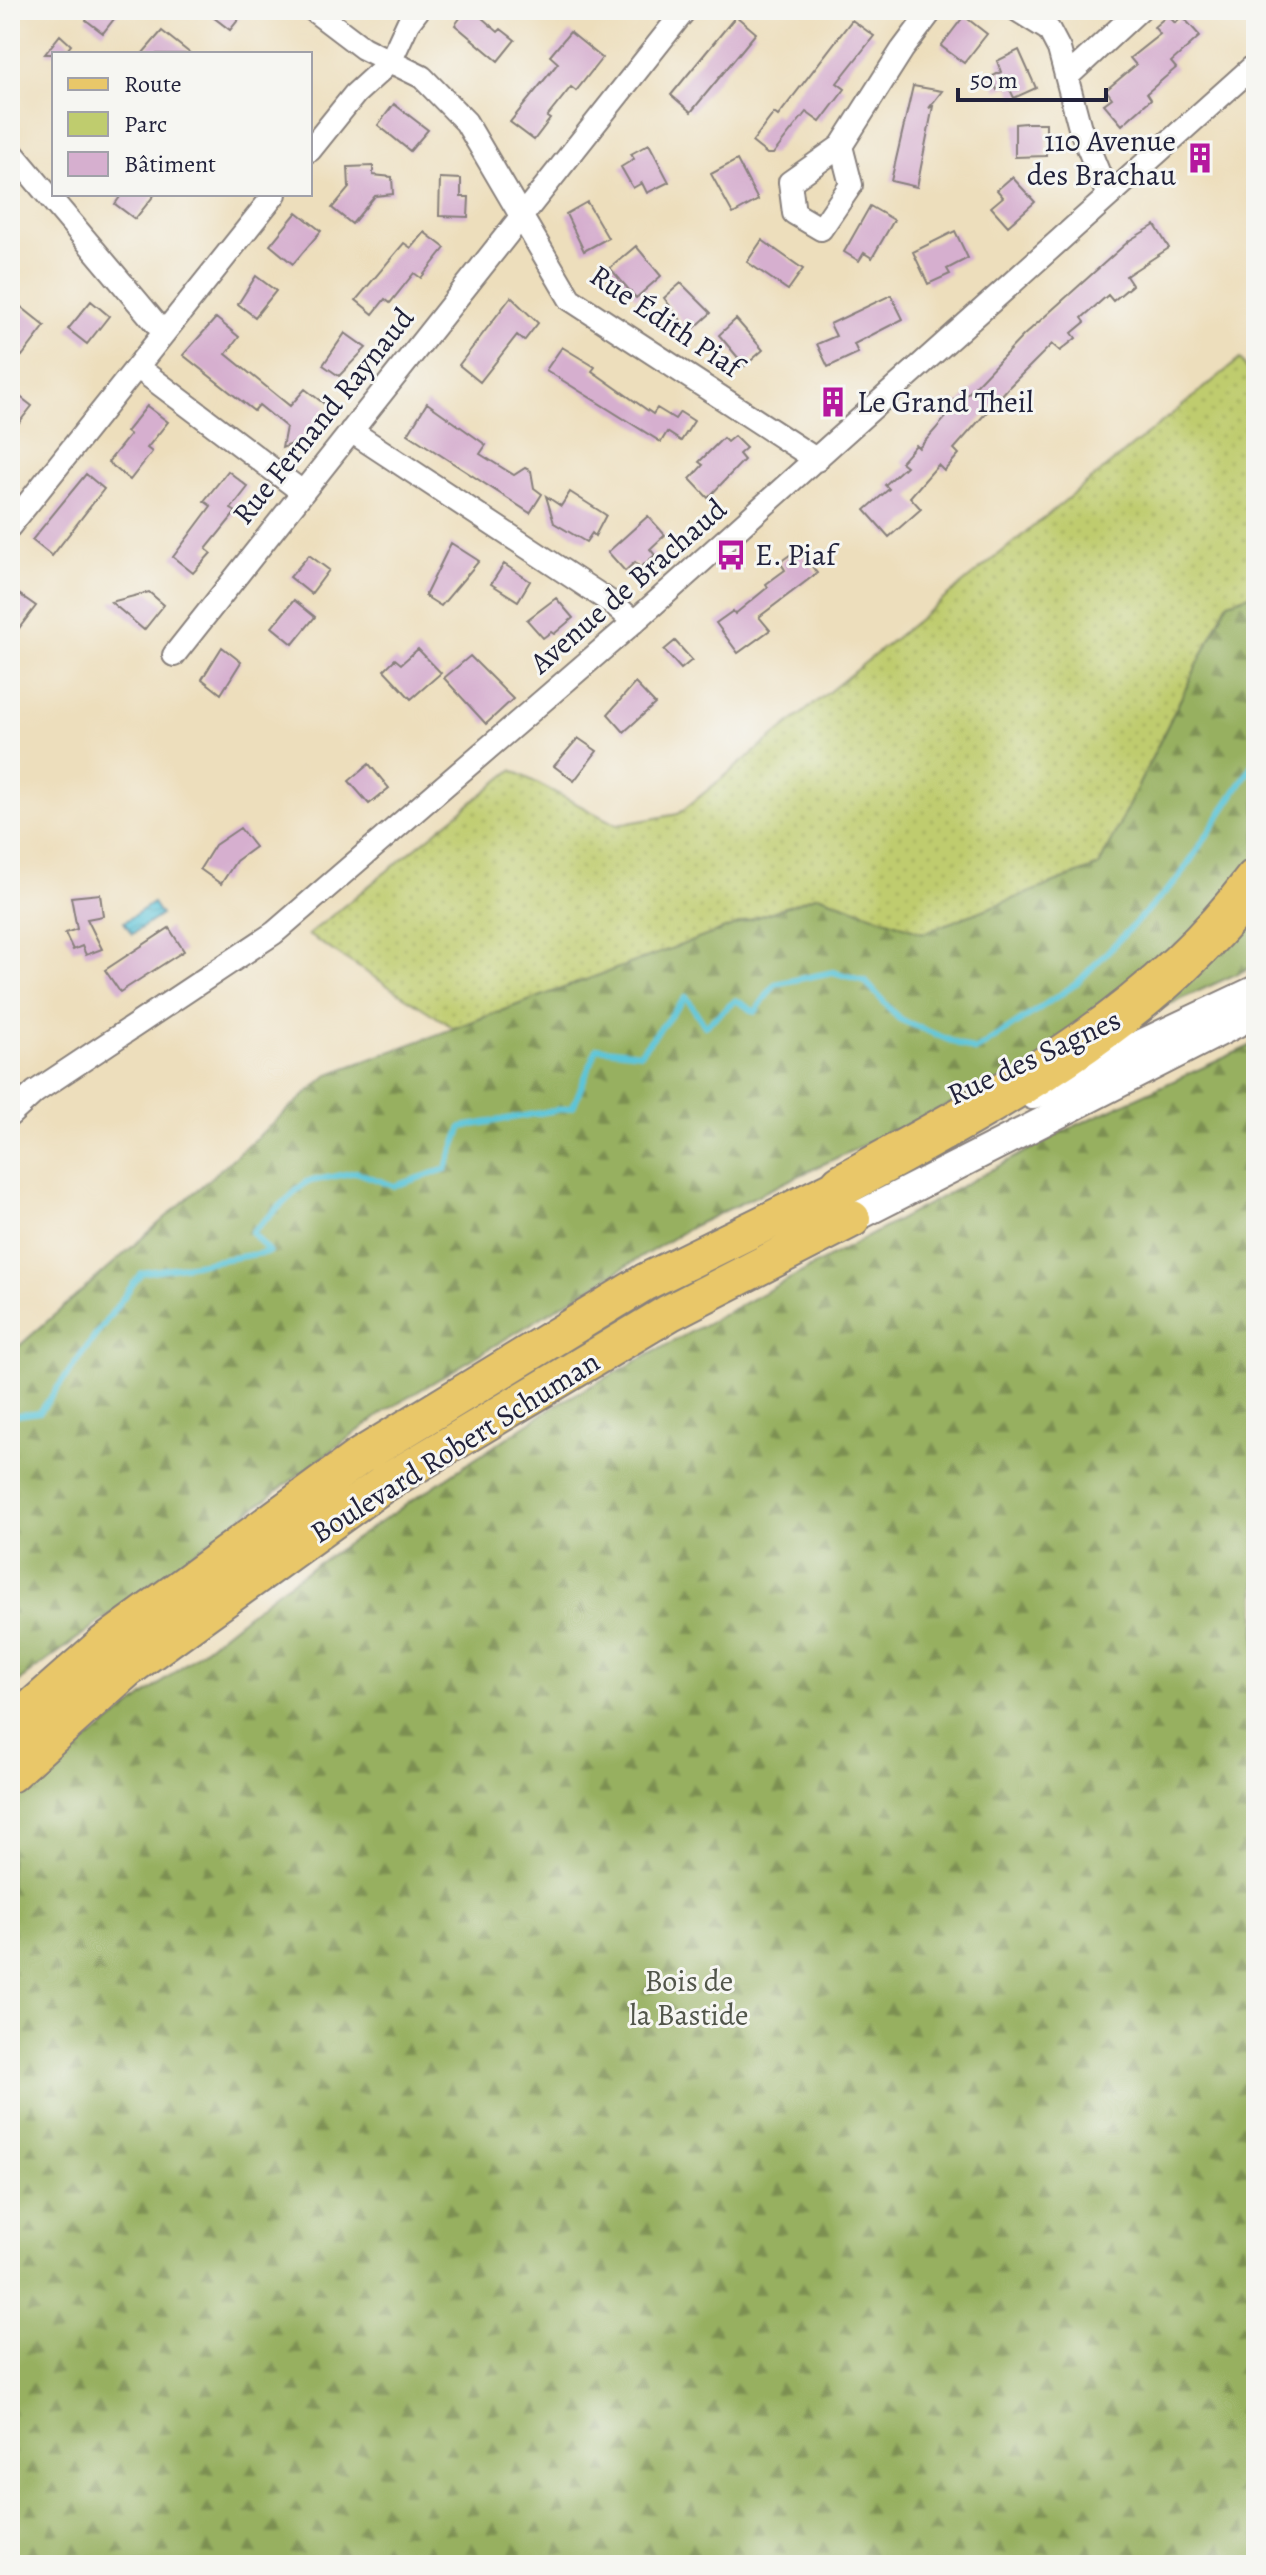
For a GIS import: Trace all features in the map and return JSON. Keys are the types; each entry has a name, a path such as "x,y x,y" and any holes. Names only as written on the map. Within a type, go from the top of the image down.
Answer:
{"highway":[{"path":"847,1202 1102,1032 1179,967 1256,880"}],"main road":[{"name":"Boulevard Robert Schuman","path":"10,1727 104,1644 359,1457 645,1282 847,1202"},
{"name":"Boulevard Robert Schuman","path":"10,1774 126,1670 382,1485 847,1202"}],"street":[{"name":"Rue Édith Piaf","path":"313,10 363,48 422,77 466,122 570,299 817,460"},
{"path":"312,148 355,94 390,62 408,23 418,10"},
{"name":"Rue Fernand Raynaud","path":"174,655 685,10"},
{"path":"841,146 902,50 932,10"},
{"path":"1017,10 1049,30 1067,77 1080,128 1108,196"},
{"path":"1067,77 1139,10"},
{"name":"Avenue de Brachaud","path":"10,1115 35,1092 274,933 634,622 1256,64"},
{"path":"10,150 164,333"},
{"path":"10,526 273,196"},
{"path":"137,367 301,491"},
{"path":"351,431 615,605 634,622"},
{"name":"Rue des Sagnes","path":"847,1202 1256,990"},
{"name":"Rue des Sagnes","path":"847,1202 1256,1013"}],"green space":[{"path":"1240,359 1256,383 1256,593 1228,602 1099,866 923,933 818,895 454,1028 308,935 512,770 617,825 678,814"},
{"path":"1256,593 1256,965 965,1097 693,1226 384,1412 10,1688 10,1354 329,1074 818,895 923,933 1099,866 1228,602"},
{"name":"Bois de la Bastide","path":"1256,1043 1256,2565 10,2565 10,1807 33,1784 281,1588 559,1403 1062,1132"}],"water":[{"path":"153,903 161,915 132,934 124,922"}],"building":[{"path":"93,10 121,10 103,33 86,20"},
{"path":"204,10 246,10 230,30"},
{"path":"466,10 473,10 498,32 501,29 515,40 498,61 455,25"},
{"path":"1168,15 1175,23 1182,16 1200,36 1171,62 1176,68 1147,93 1151,99 1122,125 1104,104 1112,98 1106,90 1136,65 1130,58 1160,34 1154,27"},
{"path":"736,16 756,33 691,112 671,95"},
{"path":"964,16 987,34 964,63 941,46"},
{"path":"852,20 874,36 837,83 845,89 820,122 806,112 773,154 767,154 752,142 774,113 778,116"},
{"path":"162,31 188,52 144,52"},
{"path":"570,32 602,58 576,91 571,87 547,117 550,119 534,140 510,122 558,63 550,56"},
{"path":"60,35 71,45 66,52 45,54"},
{"path":"1019,50 1036,88 1014,98 1008,85 997,90 991,77 1001,72 997,61"},
{"path":"913,86 942,91 929,108 933,106 917,187 891,181"},
{"path":"394,104 428,130 410,151 378,125"},
{"path":"1046,123 1046,156 1015,157 1015,124"},
{"path":"649,144 669,182 647,193 642,183 633,188 621,167 634,159 631,154"},
{"path":"737,160 758,200 733,214 711,174"},
{"path":"373,166 373,175 392,177 393,194 375,196 352,224 332,208 349,188 348,167"},
{"path":"1012,177 1035,202 1008,226 991,207 1003,197 997,190"},
{"path":"440,178 461,179 461,197 469,197 468,217 439,216"},
{"path":"121,196 153,196 135,219 115,204"},
{"path":"587,202 608,238 584,251 566,214"},
{"path":"870,206 894,220 872,258 864,253 859,261 844,252"},
{"path":"297,212 321,231 293,264 270,245"},
{"path":"1155,225 1169,248 1126,276 1132,285 1113,301 1108,295 1082,318 1085,322 1072,333 1076,338 1060,351 1052,344 1009,387 954,449 959,454 944,471 938,465 910,497 921,509 889,537 865,510 889,489 885,485 906,466 901,462 916,445 919,448 948,415 943,411 954,400 958,404 1023,336 1130,240"},
{"path":"955,231 968,258 947,269 950,274 928,284 913,252"},
{"path":"424,232 445,248 421,278 414,273 390,303 385,299 373,314 356,300 404,243 411,248"},
{"path":"762,240 803,269 788,290 747,262"},
{"path":"636,246 661,276 636,298 610,268"},
{"path":"256,276 276,291 255,317 238,304"},
{"path":"681,283 711,313 690,332 664,298"},
{"path":"891,295 903,319 854,344 858,353 828,367 817,344 836,336 830,324"},
{"path":"511,297 538,323 524,341 517,335 480,382 459,365"},
{"path":"10,298 45,326 22,356 10,346"},
{"path":"91,301 109,316 87,344 68,329"},
{"path":"216,318 239,337 226,354 290,406 305,389 327,406 300,441 282,448 286,427 259,405 254,411 183,355"},
{"path":"736,319 763,350 745,366 719,335"},
{"path":"345,333 366,348 339,376 323,365"},
{"path":"562,347 595,367 592,371 653,414 657,408 675,419 680,412 694,421 681,441 667,432 661,442 546,370"},
{"path":"10,389 32,406 10,434"},
{"path":"427,403 486,445 480,454 514,475 525,468 531,471 534,488 542,494 530,513 408,434"},
{"path":"147,406 168,422 147,448 152,452 130,480 108,462 130,435 126,432"},
{"path":"734,436 746,448 739,454 744,460 708,498 690,479 703,465 699,462 723,438 727,442"},
{"path":"228,471 248,487 231,509 236,512 206,549 211,553 193,573 173,557 211,506 204,501"},
{"path":"86,474 104,489 52,556 32,540"},
{"path":"570,492 606,515 595,536 592,533 586,542 554,523 546,496 561,506"},
{"path":"648,516 665,535 650,549 655,555 640,568 635,562 625,571 608,552"},
{"path":"451,543 479,561 441,606 425,596"},
{"path":"798,549 817,573 759,617 770,630 738,653 716,623 733,611 735,614 768,587 766,584 785,570 780,562"},
{"path":"309,555 329,570 311,594 290,577"},
{"path":"504,564 530,581 518,601 491,584"},
{"path":"16,592 36,606 10,640 10,600"},
{"path":"149,592 164,605 144,630 111,602"},
{"path":"556,598 573,618 554,634 551,632 543,638 527,620"},
{"path":"294,600 315,617 293,644 272,627"},
{"path":"675,641 692,660 681,669 664,650"},
{"path":"222,647 241,662 221,694 202,679"},
{"path":"418,649 441,673 411,699 384,670 395,659 401,664"},
{"path":"470,656 513,699 486,724 444,678"},
{"path":"635,683 655,704 624,732 608,714"},
{"path":"578,738 597,751 574,781 554,766"},
{"path":"369,764 389,788 369,804 349,781"},
{"path":"240,828 255,847 236,861 221,884 200,869 215,845"},
{"path":"100,894 103,916 87,919 102,949 86,955 82,946 73,950 65,933 77,929 71,897"},
{"path":"169,928 184,951 120,992 105,970"}],"waterway":[{"path":"10,1416 40,1412 141,1273 269,1252 252,1232 306,1182 356,1172 394,1186 446,1169 462,1127 573,1107 597,1048 640,1053 686,997 705,1026 736,1000 755,1012 775,984 833,972 865,981 899,1019 975,1051 1076,984 1179,878 1256,760"}],"place":[{"name":"110 Avenue des Brachau","path":"1200,158"},
{"name":"Le Grand Theil","path":"833,402"},
{"name":"E. Piaf","path":"731,555"}]}
